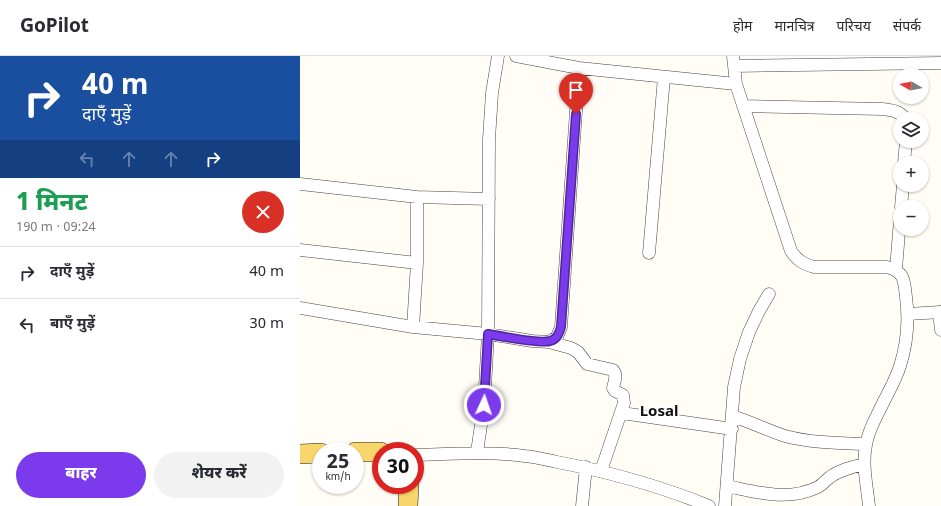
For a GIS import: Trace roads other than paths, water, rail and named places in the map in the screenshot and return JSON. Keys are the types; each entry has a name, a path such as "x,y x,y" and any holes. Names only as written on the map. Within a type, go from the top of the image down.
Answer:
{"main road":[{"path":"300,454 312,453"},
{"path":"408,506 409,494"}],"street":[{"path":"477,452 484,405 488,334 488,199 490,116 498,56"},
{"path":"516,56 579,68 736,84"},
{"path":"869,506 864,464 866,444 872,424 900,368 905,348 908,314 904,281 896,269 887,267 814,267 804,264 796,259 791,251 736,84 733,61 941,63"},
{"path":"549,342 557,337 561,327 579,68"},
{"path":"649,253 664,77"},
{"path":"743,106 882,109 900,112"},
{"path":"300,184 417,197 488,199"},
{"path":"413,328 417,263 417,197"},
{"path":"896,269 899,236"},
{"path":"300,250 417,263"},
{"path":"725,506 734,387 740,359 749,332 769,294"},
{"path":"300,308 413,328 488,334 532,341 549,342 571,348 578,352 587,364 613,370 616,376 615,391 623,395 624,398 622,413 601,471"},
{"path":"908,314 940,312 941,330"},
{"path":"622,413 732,429"},
{"path":"732,416 750,421 786,436 813,441 866,444"},
{"path":"424,455 477,452 525,456 586,467 636,480 709,506"},
{"path":"727,486 782,496 802,493 819,486 830,477 845,469 864,464"},
{"path":"582,506 586,467"}],"district":[{"name":"Losal","path":"659,412"}]}
